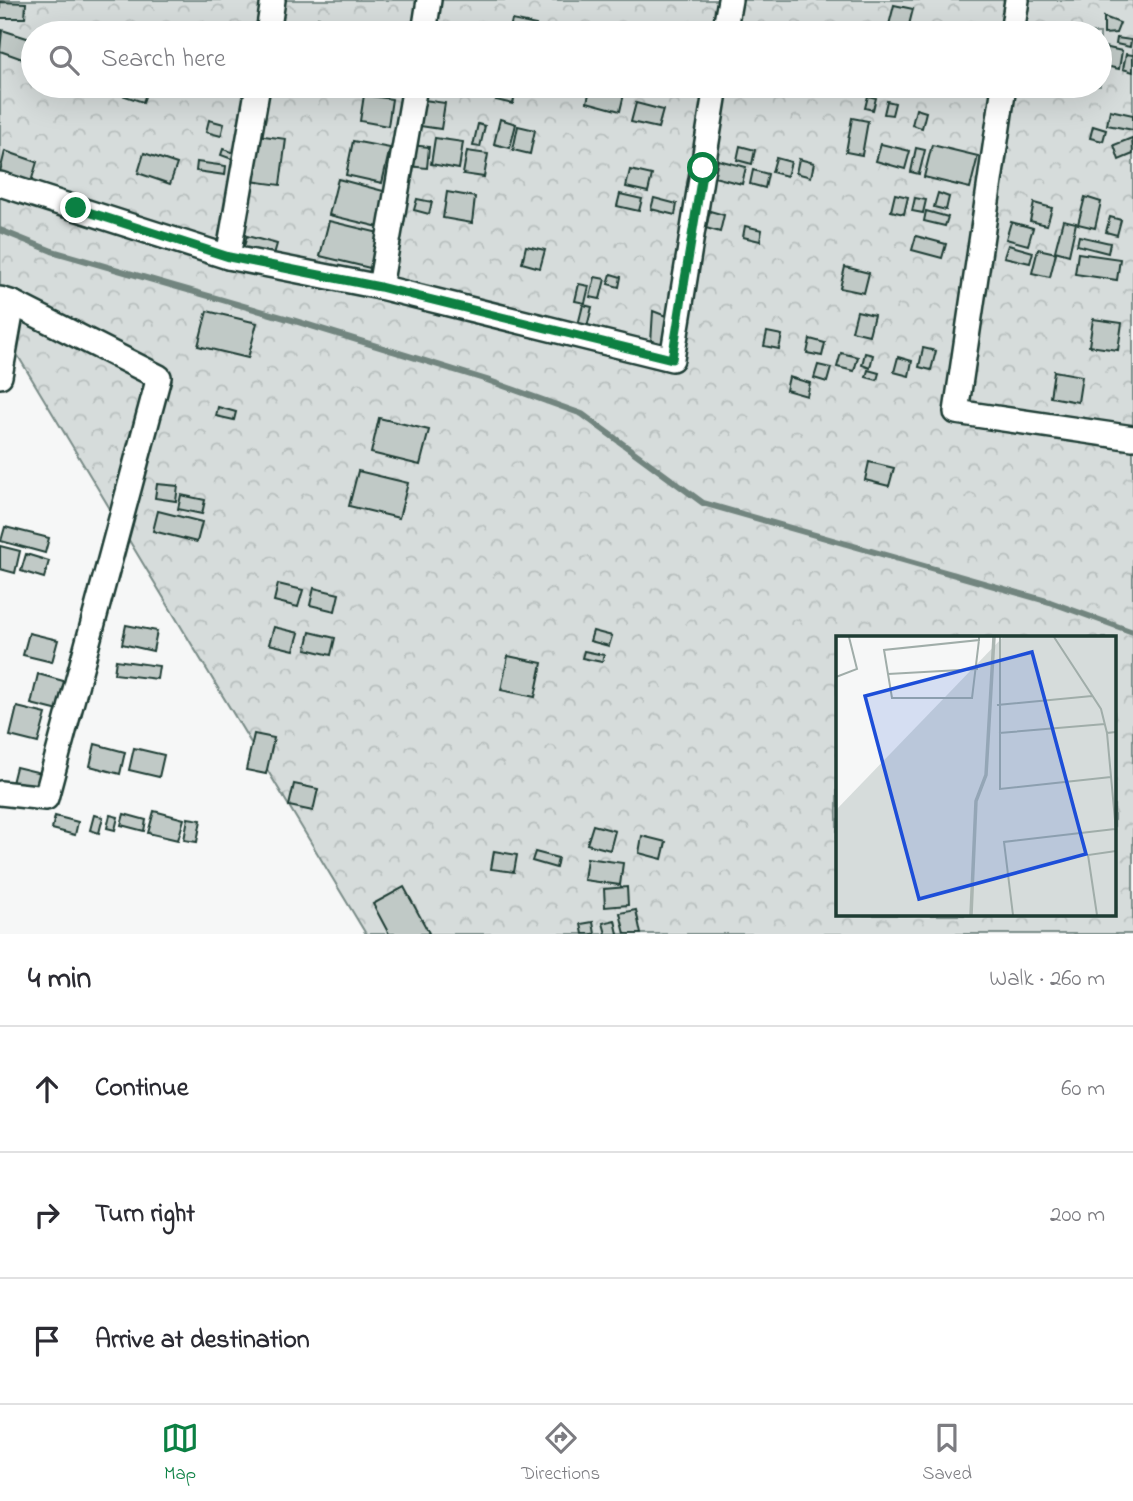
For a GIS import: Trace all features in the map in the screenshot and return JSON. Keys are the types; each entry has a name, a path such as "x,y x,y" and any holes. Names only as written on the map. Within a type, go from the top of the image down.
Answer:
{"street":[{"path":"270,21 273,0"},
{"path":"426,21 429,0"},
{"path":"726,21 730,0"},
{"path":"1014,21 1017,0"},
{"path":"229,257 256,98"},
{"path":"380,287 413,98"},
{"path":"0,184 229,257 380,287 672,359 714,98"},
{"path":"1002,98 956,412 1133,438"},
{"path":"0,376 7,301 159,377 46,798 0,793"}],"green space":[{"path":"0,0 1133,0 1133,934 366,934 0,326"}],"building":[{"path":"0,2 26,3 25,18 0,18"},
{"path":"894,5 913,9 910,21 890,21"},
{"path":"1104,17 1120,23 1116,33 1112,33 1112,21 1104,21"},
{"path":"2,30 21,36 21,58 0,51"},
{"path":"1117,38 1131,40 1130,47 1116,44"},
{"path":"1112,49 1122,51 1119,69 1112,67"},
{"path":"1126,54 1133,55 1133,72 1123,69"},
{"path":"364,98 392,99 388,126 360,121"},
{"path":"496,98 514,98 513,104"},
{"path":"588,98 623,98 620,111 587,102"},
{"path":"868,98 876,98 873,110 865,108"},
{"path":"417,99 445,103 441,129 413,125"},
{"path":"887,101 895,103 892,115 884,114"},
{"path":"636,103 663,110 658,128 631,122"},
{"path":"916,109 926,112 922,128 912,125"},
{"path":"1110,110 1133,115 1133,130 1107,125"},
{"path":"852,118 868,121 862,155 846,152"},
{"path":"500,119 516,124 510,148 494,144"},
{"path":"209,120 224,124 221,136 206,132"},
{"path":"478,124 485,126 480,147 473,146"},
{"path":"518,126 535,130 530,154 513,150"},
{"path":"1093,126 1106,130 1103,141 1090,138"},
{"path":"257,135 286,139 280,185 250,181"},
{"path":"435,138 463,142 459,169 431,164"},
{"path":"1132,138 1133,154 1119,160 1114,145"},
{"path":"353,141 390,148 382,183 346,175"},
{"path":"881,144 910,151 905,169 876,161"},
{"path":"410,145 429,147 427,168 408,166"},
{"path":"932,145 978,156 970,188 924,177"},
{"path":"740,146 755,150 752,164 737,160"},
{"path":"916,148 925,150 919,174 911,172"},
{"path":"223,149 235,153 232,159 221,155"},
{"path":"5,151 37,162 31,182 0,172"},
{"path":"467,151 488,154 484,177 463,174"},
{"path":"144,153 177,164 170,184 138,173"},
{"path":"776,158 791,162 787,176 772,172"},
{"path":"799,159 814,163 811,177 796,173"},
{"path":"718,160 746,167 742,184 714,177"},
{"path":"197,162 226,166 225,175 196,171"},
{"path":"630,170 652,175 648,192 626,187"},
{"path":"753,170 768,174 765,188 750,184"},
{"path":"338,179 387,192 379,227 329,215"},
{"path":"447,192 475,197 472,223 443,218"},
{"path":"938,193 949,197 946,210 934,207"},
{"path":"620,194 642,199 639,211 617,206"},
{"path":"895,194 908,197 904,214 891,211"},
{"path":"1085,197 1101,202 1095,228 1078,224"},
{"path":"654,198 677,204 675,215 651,209"},
{"path":"915,198 926,200 923,213 912,211"},
{"path":"417,199 432,202 429,214 414,210"},
{"path":"1034,203 1052,208 1047,225 1030,221"},
{"path":"710,211 724,215 720,232 706,228"},
{"path":"926,211 948,217 945,226 924,221"},
{"path":"1110,217 1121,220 1117,235 1106,232"},
{"path":"1063,220 1076,223 1069,255 1055,251"},
{"path":"329,221 379,233 370,268 320,256"},
{"path":"1011,222 1033,228 1028,245 1006,239"},
{"path":"745,226 762,230 760,241 743,237"},
{"path":"247,236 277,244 273,258 243,250"},
{"path":"916,236 946,244 942,258 912,250"},
{"path":"1079,236 1110,243 1108,253 1077,245"},
{"path":"1008,245 1033,252 1030,263 1004,257"},
{"path":"526,246 545,250 540,268 522,263"},
{"path":"1038,249 1056,253 1050,277 1032,273"},
{"path":"1078,253 1120,259 1117,280 1075,274"},
{"path":"845,267 869,273 864,293 840,288"},
{"path":"611,274 621,277 619,287 608,284"},
{"path":"595,277 605,279 600,299 590,297"},
{"path":"579,284 589,286 585,303 575,301"},
{"path":"583,305 592,307 587,327 578,325"},
{"path":"207,311 257,323 248,358 198,346"},
{"path":"653,311 671,318 669,345 651,343"},
{"path":"857,311 874,315 869,335 852,331"},
{"path":"1093,319 1122,323 1118,350 1089,346"},
{"path":"767,332 782,335 779,349 764,346"},
{"path":"810,339 825,343 822,356 807,353"},
{"path":"923,348 936,351 931,370 919,367"},
{"path":"841,353 858,357 854,371 837,367"},
{"path":"865,353 873,355 870,368 862,365"},
{"path":"898,357 912,361 909,376 894,372"},
{"path":"818,365 831,368 827,382 814,378"},
{"path":"868,370 879,373 877,380 866,377"},
{"path":"1054,371 1082,376 1078,402 1050,397"},
{"path":"789,377 810,383 807,396 786,390"},
{"path":"218,407 236,412 234,420 216,416"},
{"path":"379,418 429,430 420,465 371,453"},
{"path":"869,462 894,468 889,486 865,480"},
{"path":"358,471 408,483 399,518 349,506"},
{"path":"157,484 178,486 176,501 155,498"},
{"path":"181,495 205,500 202,514 178,509"},
{"path":"158,511 202,522 197,542 153,531"},
{"path":"5,527 49,538 45,553 1,541"},
{"path":"0,546 20,551 15,573 0,569"},
{"path":"26,554 49,561 44,578 21,571"},
{"path":"278,584 303,590 298,607 274,601"},
{"path":"314,588 339,594 335,611 310,605"},
{"path":"126,625 157,631 153,651 122,644"},
{"path":"274,627 299,633 294,650 269,644"},
{"path":"593,631 612,636 609,646 590,641"},
{"path":"310,632 335,638 331,655 306,649"},
{"path":"29,633 58,640 52,662 23,655"},
{"path":"584,651 604,655 602,662 582,658"},
{"path":"508,656 542,663 535,697 501,690"},
{"path":"116,660 159,666 157,679 114,674"},
{"path":"38,674 67,682 59,711 31,704"},
{"path":"17,707 46,714 38,743 10,736"},
{"path":"254,734 274,738 266,774 246,770"},
{"path":"95,744 125,752 120,774 90,766"},
{"path":"134,748 164,755 159,777 129,770"},
{"path":"16,767 41,773 37,789 12,783"},
{"path":"294,784 318,789 313,811 289,806"},
{"path":"154,811 184,819 178,840 148,833"},
{"path":"124,814 146,820 144,831 121,825"},
{"path":"94,815 103,817 99,833 90,830"},
{"path":"110,815 118,817 115,830 107,828"},
{"path":"55,816 78,822 75,835 52,829"},
{"path":"188,818 201,820 197,842 184,840"},
{"path":"593,825 615,831 610,850 587,844"},
{"path":"642,836 666,842 662,859 639,853"},
{"path":"494,851 517,855 514,872 491,869"},
{"path":"535,852 558,858 556,868 532,861"},
{"path":"587,858 623,863 620,885 584,880"},
{"path":"404,887 429,933 389,934 373,904"},
{"path":"627,887 628,905 605,907 604,889"},
{"path":"636,910 641,934 625,934 620,913"},
{"path":"615,920 618,934 606,934 603,923"},
{"path":"593,922 595,934 583,934 581,924"}],"waterway":[{"path":"0,230 52,251 292,320 487,380 582,414 703,503 1050,602 1133,632"}],"route":[{"path":"76,208 229,257 380,287 672,359 703,168"}]}
